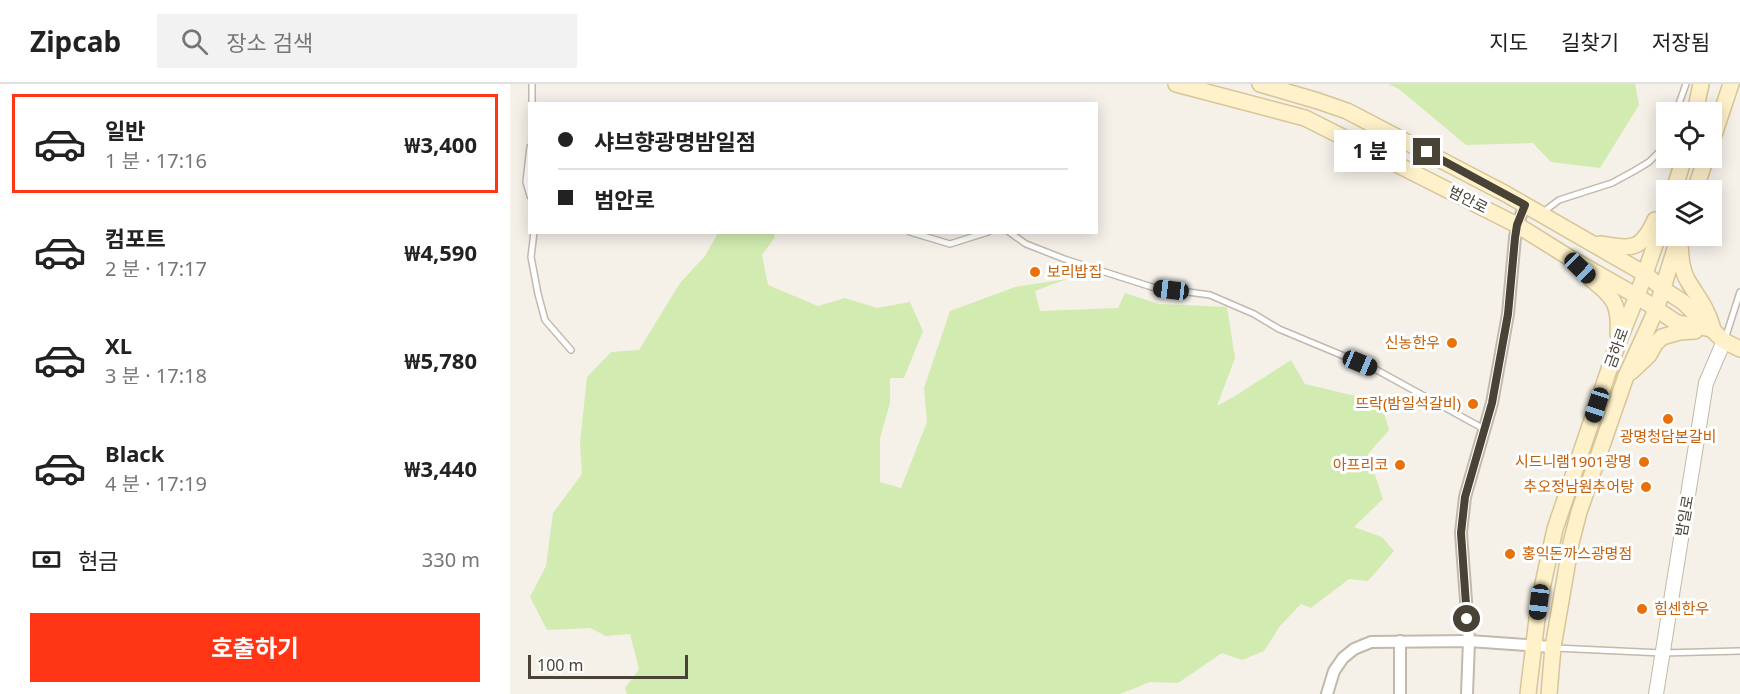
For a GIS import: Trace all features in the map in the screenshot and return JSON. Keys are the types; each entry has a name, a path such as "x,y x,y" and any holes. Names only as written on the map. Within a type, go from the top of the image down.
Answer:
{"main road":[{"name":"범안로","path":"1176,84 1305,118 1517,225 1637,296 1677,323 1713,329"},
{"name":"범안로","path":"1260,84 1347,111 1525,205 1645,274 1683,302 1724,341 1740,349"},
{"path":"1697,102 1701,84"},
{"path":"1722,111 1731,84"},
{"path":"1590,242 1623,248 1641,243 1656,219"},
{"name":"금하로","path":"1528,694 1539,602 1555,529 1618,343 1656,242"},
{"name":"금하로","path":"1550,694 1553,647 1571,543 1579,512 1626,376 1656,310 1676,246"},
{"path":"1626,376 1649,355 1654,344 1662,337 1679,332 1713,329 1710,316 1702,300 1687,280 1681,246"},
{"path":"1570,258 1603,288 1618,309 1618,343"}],"street":[{"path":"1467,694 1468,641 1461,533 1465,497 1492,403 1508,314 1517,225 1525,205"},
{"name":"밤일로","path":"1656,694 1706,383 1724,341"},
{"path":"1400,641 1400,694"},
{"path":"1327,694 1334,671 1343,658 1354,649 1371,642 1468,641 1553,647"}],"lane":[{"path":"532,84 532,102"},
{"path":"1680,102 1686,84"},
{"path":"1541,214 1559,200 1612,183 1656,156"},
{"path":"528,164 526,182 528,189"},
{"path":"534,234 531,257 545,320 571,350"},
{"path":"917,234 950,244 982,234"},
{"path":"1012,234 1026,244 1067,260 1152,288 1209,295 1254,314 1279,329 1375,369 1484,429"},
{"path":"1724,341 1740,292"},
{"path":"1553,647 1662,653 1740,651"}],"green space":[{"path":"1388,84 1635,84 1639,105 1600,168 1551,162 1533,143 1466,145 1399,89"},
{"path":"717,234 774,234 775,237 762,255 768,285 818,306 845,298 877,308 910,302 923,331 904,378 890,378 890,403 880,438 880,482 901,488 927,422 924,388 950,311 1015,287 1067,279 1035,291 1040,311 1118,308 1125,293 1159,304 1227,307 1235,358 1217,406 1291,360 1305,384 1381,402 1389,430 1368,454 1383,499 1354,527 1382,537 1394,551 1368,581 1349,579 1311,608 1301,604 1280,626 1264,651 1242,660 1222,653 1178,683 1150,682 1120,694 627,694 625,688 639,669 630,634 606,636 590,628 547,630 530,597 546,566 553,513 582,474 580,443 587,377 611,352 639,350 680,283 705,256"}],"place":[{"name":"보리밥집","path":"1035,272"},
{"name":"신농한우","path":"1452,343"},
{"name":"뜨락(밤일석갈비)","path":"1473,404"},
{"name":"광명청담본갈비","path":"1668,419"},
{"name":"시드니램1901광명","path":"1644,462"},
{"name":"아프리코","path":"1400,465"},
{"name":"추오정남원추어탕","path":"1646,487"},
{"name":"홍익돈까스광명점","path":"1510,554"},
{"name":"힘센한우","path":"1642,609"}],"route":[{"path":"1427,152 1525,205 1517,225 1508,314 1492,403 1465,497 1461,533 1467,619"}]}
